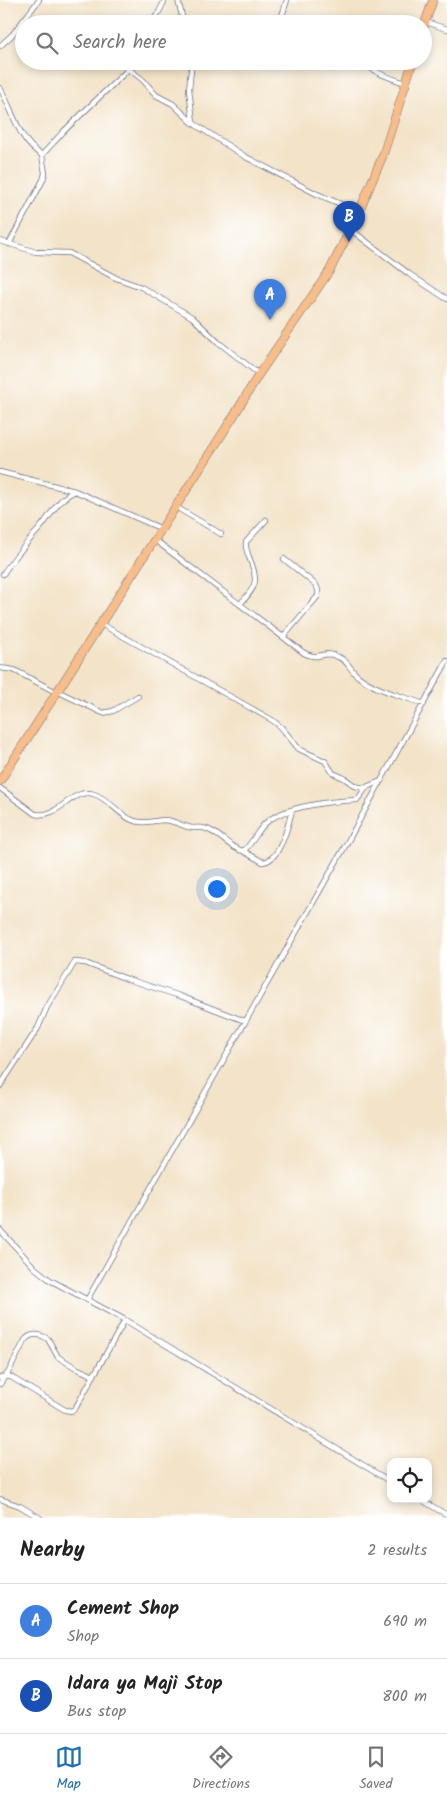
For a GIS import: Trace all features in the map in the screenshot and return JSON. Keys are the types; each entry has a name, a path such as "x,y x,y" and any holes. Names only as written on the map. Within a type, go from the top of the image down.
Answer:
{"highway":[{"path":"428,15 433,0"},
{"path":"0,781 236,414 259,374 330,270 359,212 383,156 410,70"}],"street":[{"path":"27,15 39,0"},
{"path":"157,15 165,0"},
{"path":"178,0 182,15"},
{"path":"282,15 287,0"},
{"path":"432,26 447,29"},
{"path":"0,46 15,31"},
{"path":"42,155 64,131 129,70 143,80 156,95 172,104 193,123 260,165 315,193 359,212"},
{"path":"191,70 189,89 193,123"},
{"path":"376,70 406,83"},
{"path":"0,88 18,128 28,144 42,155 45,173 9,244"},
{"path":"350,229 408,274 447,299"},
{"path":"0,241 36,252 69,253 116,278 141,288 192,317 218,342 259,374"},
{"path":"0,472 75,491 162,529"},
{"path":"3,574 16,554 45,521 52,509 75,491"},
{"path":"176,507 220,534"},
{"path":"240,604 253,591 254,586 254,573 245,547 246,542 266,520"},
{"path":"155,540 311,657 334,655 348,663 353,672 368,683 424,704"},
{"path":"283,637 318,596 316,585 284,560"},
{"path":"101,624 258,711 281,726 299,749 325,761 333,774 344,778 358,788 366,788 382,780"},
{"path":"87,1300 382,780 447,660"},
{"path":"0,668 14,670 102,713 113,711 138,696"},
{"path":"0,788 35,814 40,815 47,815 82,793 94,794 105,800 122,815 132,820 141,823 164,820 172,821 189,828 208,830 233,847 263,862 270,859 286,835 292,810"},
{"path":"243,851 267,821 276,816 292,810 338,800 357,800 366,788"},
{"path":"0,1086 38,1028 47,1007 75,962 85,963 186,998 245,1022"},
{"path":"0,1230 41,1273 56,1283 125,1320 387,1480"},
{"path":"3,1377 15,1379 70,1412 76,1406 94,1376 125,1320"},
{"path":"0,1384 25,1340 32,1334 48,1339 58,1357 94,1376"},
{"path":"0,1499 20,1506 40,1518"},
{"path":"426,1503 444,1515"}],"place":[{"name":"Idara ya Maji Stop","path":"349,242"},
{"name":"Cement Shop","path":"270,320"}]}
